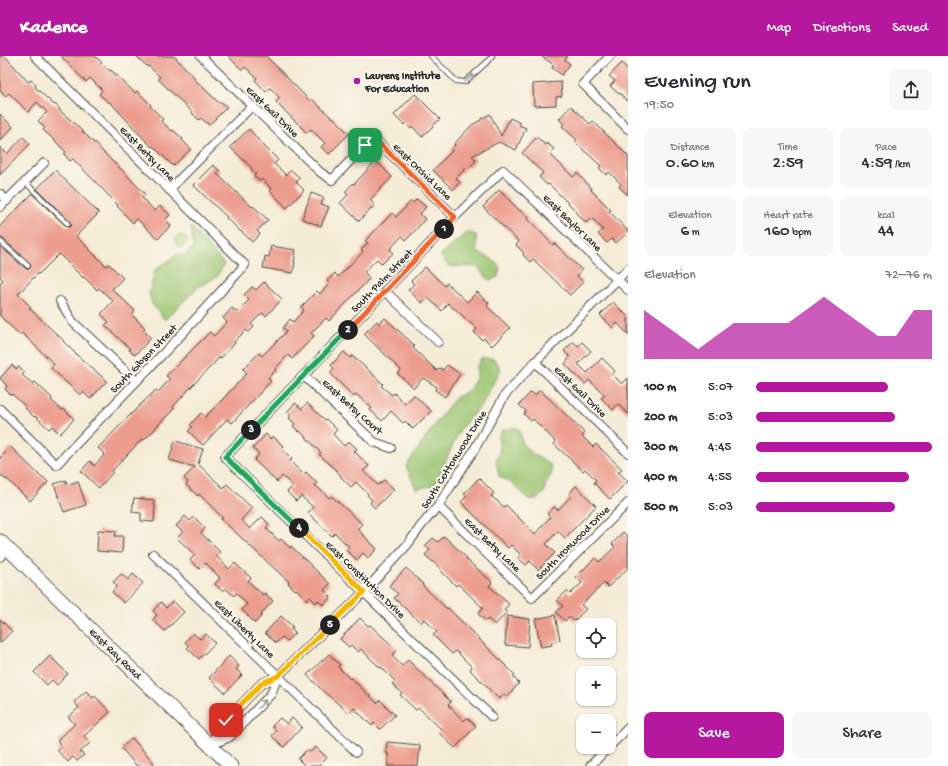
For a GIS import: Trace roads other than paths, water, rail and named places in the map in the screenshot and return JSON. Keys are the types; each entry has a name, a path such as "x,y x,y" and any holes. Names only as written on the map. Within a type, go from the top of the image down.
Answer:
{"main road":[{"name":"East Ray Road","path":"3,549 232,766"}],"street":[{"name":"East Betsy Lane","path":"35,56 245,265"},
{"name":"East Gail Drive","path":"201,56 320,172 332,180 365,145 376,140"},
{"path":"610,56 583,84 628,129"},
{"path":"169,190 252,106"},
{"name":"East Orchid Lane","path":"376,140 455,217"},
{"path":"0,208 44,164"},
{"name":"South Palm Street","path":"225,457 455,217 503,170"},
{"name":"East Baylor Lane","path":"503,170 628,290"},
{"path":"0,194 7,201"},
{"name":"South Gibson Street","path":"0,409 56,465 180,336 245,265"},
{"name":"South Cottonwood Drive","path":"210,745 220,727 257,688 262,683 278,676 364,592 408,544 438,506 474,450 505,395 535,362 628,269"},
{"path":"385,291 438,342"},
{"path":"60,301 73,322 136,381"},
{"name":"East Gail Drive","path":"535,362 628,453"},
{"name":"East Betsy Court","path":"304,376 374,442 391,448"},
{"name":"East Constitution Drive","path":"225,457 492,717"},
{"name":"South Ironwood Drive","path":"532,598 628,503"},
{"name":"East Betsy Lane","path":"438,506 532,598"},
{"name":"East Liberty Lane","path":"154,554 356,752"},
{"name":"South Cottonwood Drive","path":"210,745 230,737 271,694 278,676"},
{"path":"616,740 628,728"},
{"path":"590,766 602,754"}],"lane":[{"path":"431,56 456,81 465,82 492,56"},
{"path":"25,182 68,224"},
{"path":"0,241 28,266"}],"place":[{"name":"Laurens Institute For Education","path":"357,81"}]}
